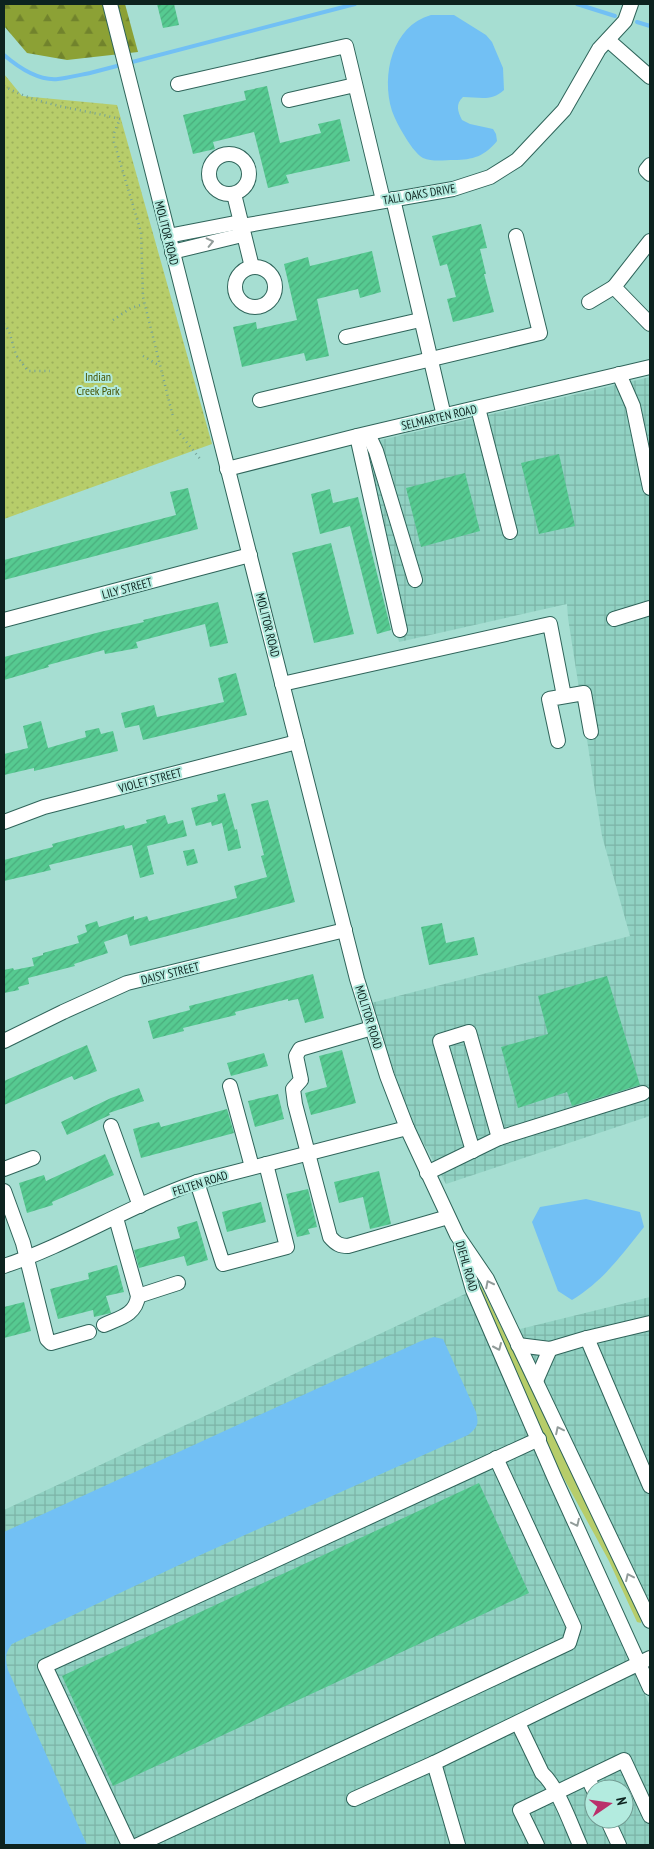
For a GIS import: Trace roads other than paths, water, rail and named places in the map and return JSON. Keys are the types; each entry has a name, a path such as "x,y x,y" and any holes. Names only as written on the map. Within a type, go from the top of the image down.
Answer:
{"street":[{"name":"MOLITOR ROAD","path":"110,4 344,930 372,1028 407,1128 457,1235"},
{"name":"TALL OAKS DRIVE","path":"168,236 235,223 242,226 453,189 490,177 517,160 564,110 599,49 625,21 631,4"},
{"path":"608,40 650,77"},
{"path":"178,84 346,46 444,416"},
{"path":"289,100 355,85"},
{"path":"650,164 646,170 650,174"},
{"path":"234,194 252,267"},
{"name":"TALL OAKS DRIVE","path":"172,252 238,236 242,226"},
{"path":"260,400 540,333 516,236"},
{"path":"588,302 614,287 650,241"},
{"path":"614,287 650,324"},
{"path":"346,338 420,320"},
{"name":"SELMARTEN ROAD","path":"228,469 650,367"},
{"path":"619,374 633,406 650,488"},
{"path":"478,408 510,532"},
{"path":"363,435 376,451 415,580"},
{"path":"363,435 400,630"},
{"name":"LILY STREET","path":"4,620 250,555"},
{"path":"614,619 650,608"},
{"path":"282,684 550,624 564,696"},
{"path":"558,741 549,699 584,692 591,732"},
{"name":"VIOLET STREET","path":"4,822 44,807 297,742"},
{"name":"DAISY STREET","path":"4,1041 127,983 344,930"},
{"path":"372,1028 300,1049 296,1056 301,1080 293,1089 295,1104 330,1237 335,1243 341,1246 348,1246 448,1217"},
{"path":"473,1151 440,1041 469,1032 499,1138"},
{"path":"197,1182 223,1264 286,1246 230,1086"},
{"path":"427,1173 499,1138 643,1094"},
{"path":"111,1126 140,1206"},
{"name":"FELTEN ROAD","path":"4,1266 27,1258 174,1190 197,1182 407,1128"},
{"path":"4,1169 33,1158"},
{"path":"4,1191 23,1244 49,1342 89,1332"},
{"path":"104,1325 126,1316 134,1310 138,1296 116,1218"},
{"name":"DIEHL ROAD","path":"457,1235 487,1279 650,1621"},
{"name":"DIEHL ROAD","path":"457,1235 473,1290 538,1439 645,1661 650,1688"},
{"path":"138,1296 178,1283"},
{"path":"518,1345 550,1349 650,1323"},
{"path":"587,1338 650,1486"},
{"path":"536,1381 550,1349"},
{"path":"129,1845 45,1666 538,1439"},
{"path":"138,1845 569,1643 574,1627 496,1458"},
{"path":"354,1799 434,1763 645,1661"},
{"path":"522,1721 549,1770 548,1779 580,1845"},
{"path":"537,1845 520,1810 624,1760 650,1816"},
{"path":"434,1763 458,1845"},
{"path":"612,1829 620,1845"}],"water":[{"path":"431,15 454,15 486,35 492,42 503,68 504,90 490,97 463,97 458,105 458,111 462,120 470,124 493,129 496,134 497,141 483,154 473,158 430,160 423,158 408,141 392,111 388,82 393,54 407,30 418,21"},
{"path":"586,1199 640,1212 644,1227 602,1276 572,1300 558,1291 532,1222 540,1207"},
{"path":"434,1337 443,1339 476,1412 477,1425 468,1435 196,1557 12,1644 6,1656 8,1670 87,1845 4,1845 4,1532 421,1341"}],"waterway":[{"path":"4,55 22,68 43,78 62,79 355,4"},
{"path":"577,4 615,16"},
{"path":"637,22 650,26"}],"park label":[{"name":"Indian Creek Park","path":"98,383"}]}
